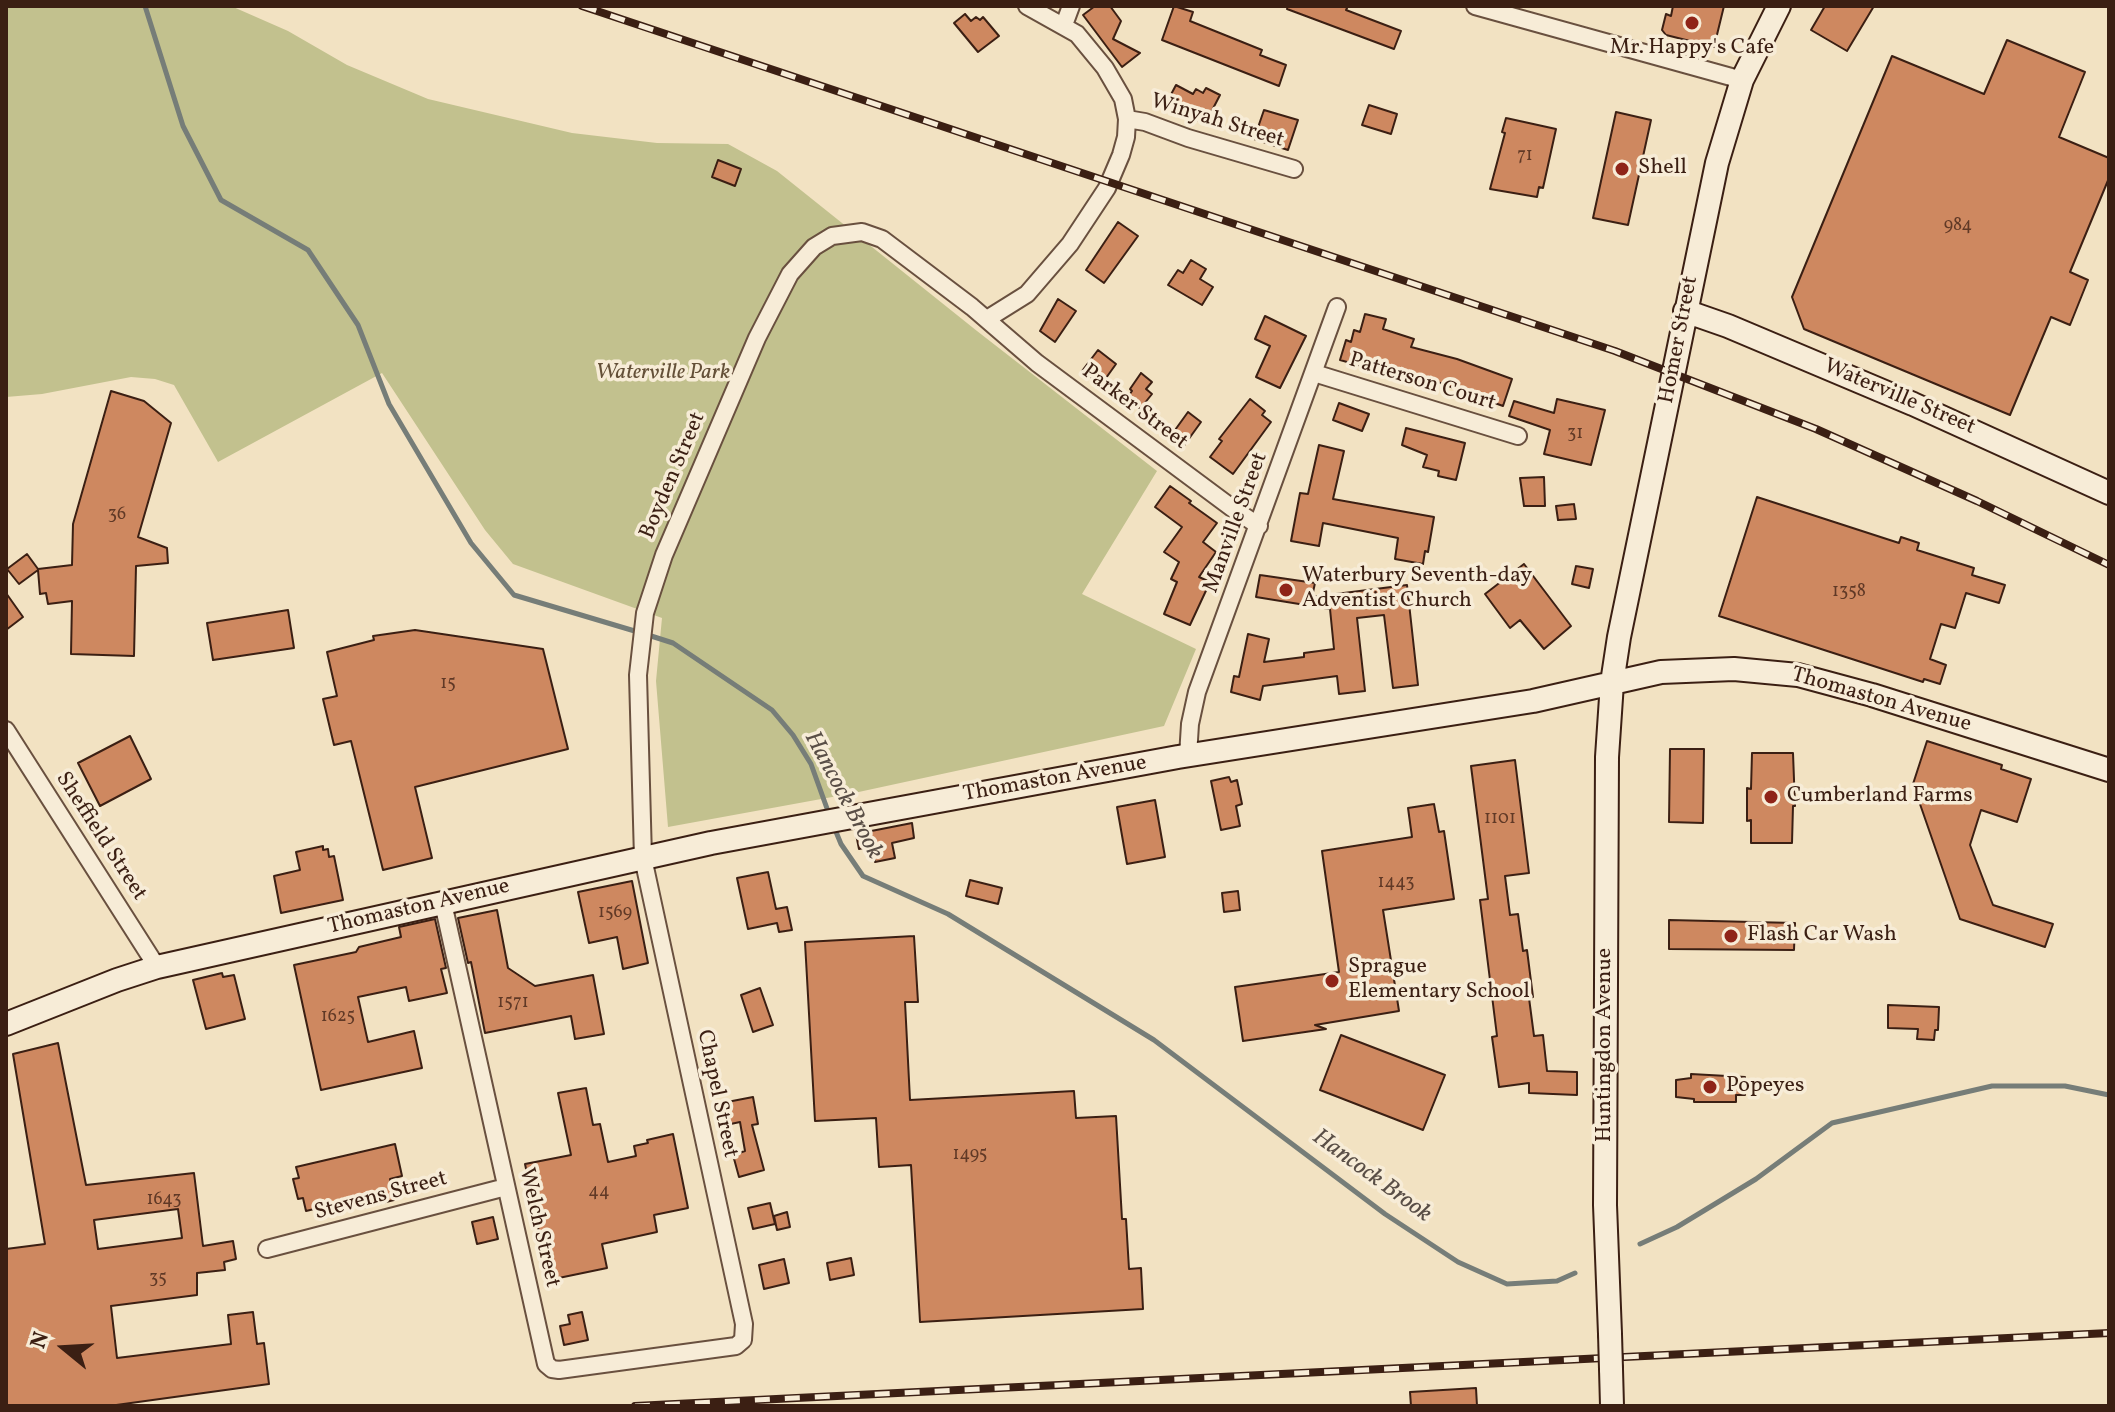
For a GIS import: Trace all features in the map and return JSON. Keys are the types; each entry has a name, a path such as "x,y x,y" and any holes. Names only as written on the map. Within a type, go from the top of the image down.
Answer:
{"main road":[{"name":"Homer Street","path":"1612,683 1717,163 1742,80 1779,6"},
{"name":"Waterville Street","path":"1685,311 1913,404 2109,493"},
{"name":"Thomaston Avenue","path":"6,1024 157,967 643,858 1188,756 1533,701 1661,672 1754,670 1798,675 1872,695 2109,770"},
{"name":"Huntingdon Avenue","path":"1612,683 1607,757 1605,1189 1612,1406"}],"street":[{"path":"987,319 1027,294 1083,227 1101,199 1124,146 1127,119 1123,99 1112,78 1085,41 1064,25 1027,6"},
{"path":"1064,25 1071,6"},
{"path":"1475,6 1742,80"},
{"name":"Winyah Street","path":"1127,119 1294,169"},
{"name":"Boyden Street","path":"643,858 638,690 645,613 678,521 761,329 790,274 814,247 843,233 862,232 877,236 896,248 987,319"},
{"name":"Manville Street","path":"1188,756 1190,724 1197,692 1337,307"},
{"name":"Parker Street","path":"987,319 1037,363 1259,526"},
{"name":"Patterson Court","path":"1314,373 1518,436"},
{"name":"Sheffield Street","path":"6,730 157,967"},
{"name":"Chapel Street","path":"643,858 744,1324 743,1340"},
{"name":"Welch Street","path":"443,903 542,1353 548,1367 559,1370 702,1352 731,1347 743,1340"},
{"name":"Stevens Street","path":"267,1249 506,1187"}],"green space":[{"name":"Waterville Park","path":"6,6 231,6 288,31 347,65 428,99 572,133 657,143 728,144 777,171 1157,471 1082,594 1196,649 1164,726 854,793 668,827 656,681 662,618 513,564 485,530 382,373 218,462 174,385 155,379 131,377 42,394 6,397"}],"building":[{"path":"1095,6 1110,6 1121,21 1113,39 1140,53 1122,67 1083,15"},
{"path":"1174,6 1193,12 1190,21 1262,50 1260,55 1286,65 1279,86 1162,40"},
{"path":"1288,6 1348,6 1346,10 1401,31 1394,49 1287,9"},
{"name":"Mr. Happy's Cafe","path":"1673,6 1724,6 1714,47 1666,35 1662,30 1666,14 1671,16"},
{"path":"1825,6 1874,6 1847,51 1811,30"},
{"path":"965,14 971,21 983,17 999,36 978,52 954,23"},
{"path":"2007,40 2085,72 2059,137 2109,158 2109,178 2070,272 2088,280 2070,325 2051,317 2010,415 1804,329 1792,297 1892,56 1984,94"},
{"path":"1176,85 1193,94 1196,89 1203,93 1206,88 1220,95 1205,124 1166,104"},
{"path":"1369,105 1397,114 1391,134 1362,125"},
{"path":"1264,110 1298,120 1288,150 1254,139"},
{"name":"Shell","path":"1616,112 1651,120 1628,225 1593,218"},
{"path":"1506,118 1556,129 1543,188 1539,187 1537,197 1490,189"},
{"path":"718,160 741,169 735,186 712,177"},
{"path":"1118,222 1138,236 1104,283 1086,270"},
{"path":"1191,260 1206,269 1200,279 1213,287 1202,305 1168,285 1178,270 1183,273"},
{"path":"1058,299 1076,311 1055,342 1040,331"},
{"path":"1365,314 1386,319 1383,329 1414,339 1411,347 1457,359 1512,379 1503,406 1435,381 1434,384 1340,360 1346,340 1351,342 1354,330 1360,332"},
{"path":"1265,316 1306,336 1280,388 1256,377 1270,346 1255,339"},
{"path":"1098,350 1116,364 1101,385 1082,371"},
{"path":"1141,373 1152,382 1146,389 1152,394 1140,409 1127,398"},
{"path":"111,391 144,401 171,423 138,537 167,548 168,563 136,566 134,656 71,654 72,601 48,604 46,593 40,594 38,570 19,584 7,569 27,554 38,569 72,565 73,524"},
{"path":"1250,399 1265,411 1262,415 1271,422 1233,474 1210,457 1222,441 1219,439"},
{"path":"1557,399 1605,410 1591,465 1544,454 1550,430 1509,416 1514,401 1554,413"},
{"path":"1339,403 1369,414 1362,431 1333,420"},
{"path":"1188,412 1201,422 1183,447 1170,437"},
{"path":"1406,428 1465,443 1456,480 1438,476 1439,471 1423,467 1427,455 1402,445"},
{"path":"1319,445 1344,451 1333,499 1434,517 1423,564 1395,559 1398,538 1323,523 1319,546 1291,541 1300,493 1308,494"},
{"path":"1544,477 1545,506 1524,506 1520,478"},
{"path":"1170,486 1217,523 1203,542 1216,552 1199,577 1210,582 1190,625 1164,614 1177,582 1171,579 1179,562 1164,552 1182,527 1155,507"},
{"path":"1757,497 1899,543 1901,537 1919,543 1917,550 1974,568 1972,575 2005,585 1999,603 1966,593 1955,628 1941,624 1930,659 1946,665 1940,684 1924,679 1923,682 1719,616"},
{"path":"1574,504 1576,519 1558,520 1556,506"},
{"path":"1524,564 1571,626 1544,649 1520,620 1510,628 1485,594"},
{"path":"1576,566 1593,569 1589,588 1572,584"},
{"path":"1260,575 1315,583 1312,597 1407,585 1418,685 1393,688 1384,615 1357,618 1365,691 1339,694 1337,676 1263,686 1260,700 1231,692 1234,676 1239,677 1248,634 1269,639 1264,662 1334,649 1330,609 1256,597"},
{"path":"6,593 23,617 6,630"},
{"path":"288,610 294,648 213,660 207,623"},
{"path":"415,630 543,649 568,749 415,787 432,858 383,870 351,741 334,745 323,699 337,696 327,652 374,640 373,636"},
{"path":"130,736 151,779 100,806 78,763"},
{"path":"1927,741 2002,765 2001,769 2031,779 2017,822 1981,810 1970,845 1993,905 2053,924 2045,947 1960,919 1913,784"},
{"path":"1670,749 1704,749 1703,823 1669,822"},
{"name":"Cumberland Farms","path":"1752,753 1793,753 1795,806 1792,843 1751,843 1747,788 1751,789"},
{"path":"1515,760 1529,873 1505,876 1510,915 1518,914 1523,951 1527,950 1534,1036 1543,1035 1547,1071 1577,1072 1577,1095 1529,1093 1529,1083 1499,1087 1492,1037 1497,1036 1480,900 1488,899 1471,766"},
{"path":"1229,777 1231,782 1237,780 1242,804 1236,806 1240,826 1221,830 1211,781"},
{"path":"1155,800 1165,857 1127,864 1117,807"},
{"path":"1434,804 1439,832 1444,831 1454,899 1383,910 1399,1011 1315,1025 1326,1029 1243,1041 1235,987 1339,972 1322,851 1412,837 1408,808"},
{"path":"912,823 914,838 892,843 895,858 875,862 872,846 859,849 856,834"},
{"path":"323,846 323,850 328,849 329,857 334,856 343,900 281,913 274,876 300,870 296,852"},
{"path":"768,872 776,909 787,907 792,930 779,932 777,923 748,929 737,878"},
{"path":"970,880 1002,888 998,904 966,896"},
{"path":"632,881 648,963 623,969 617,937 589,943 578,892"},
{"path":"1238,891 1240,910 1224,912 1222,893"},
{"path":"497,910 508,968 535,986 593,975 604,1034 575,1039 571,1016 485,1033 471,962 468,963 458,918"},
{"path":"435,919 446,968 441,969 447,993 409,1001 406,987 358,997 368,1042 414,1031 422,1068 321,1090 294,965 356,952 359,947 401,937 399,927"},
{"name":"Flash Car Wash","path":"1669,920 1795,923 1794,950 1669,949"},
{"path":"914,936 918,1002 905,1002 910,1100 1074,1091 1076,1118 1116,1116 1122,1219 1126,1219 1129,1269 1141,1268 1143,1309 920,1322 911,1165 879,1167 876,1118 815,1121 805,942"},
{"path":"222,973 223,977 234,975 245,1019 206,1029 193,980"},
{"path":"760,988 773,1025 753,1032 741,995"},
{"path":"1888,1005 1939,1007 1938,1030 1935,1030 1934,1040 1917,1039 1918,1029 1888,1028"},
{"path":"1341,1035 1445,1075 1423,1130 1320,1090"},
{"path":"58,1043 86,1185 194,1173 203,1246 233,1241 236,1259 224,1262 225,1270 197,1273 197,1295 111,1306 117,1358 231,1344 228,1315 253,1312 257,1344 264,1343 269,1384 109,1406 6,1406 6,1249 45,1244 13,1054","holes":["178,1209 182,1238 98,1249 94,1220"]},
{"name":"Popeyes","path":"1691,1074 1745,1077 1745,1095 1736,1095 1736,1102 1694,1102 1694,1099 1676,1097 1676,1080 1691,1078"},
{"path":"586,1088 593,1125 600,1124 608,1162 636,1156 634,1146 673,1134 688,1208 654,1215 657,1232 602,1244 607,1268 549,1280 525,1164 571,1155 558,1093"},
{"path":"753,1097 758,1124 752,1125 764,1170 739,1177 733,1155 745,1151 740,1122 726,1125 722,1103"},
{"path":"395,1144 402,1176 390,1179 394,1200 362,1208 360,1198 306,1211 303,1198 298,1199 293,1179 299,1178 296,1167"},
{"path":"770,1203 775,1224 753,1229 748,1208"},
{"path":"787,1212 790,1227 777,1230 774,1216"},
{"path":"493,1217 498,1239 477,1244 472,1222"},
{"path":"851,1258 854,1275 830,1280 827,1263"},
{"path":"784,1259 789,1283 764,1289 759,1265"},
{"path":"582,1312 588,1340 564,1345 560,1326 570,1324 568,1315"},
{"path":"1476,1388 1477,1406 1411,1406 1410,1392"}],"waterway":[{"name":"Hancock Brook","path":"145,6 183,126 221,200 308,250 358,325 389,404 471,543 514,595 638,632"},
{"name":"Hancock Brook","path":"648,635 673,643 772,710 811,764 829,814"},
{"name":"Hancock Brook","path":"834,827 841,844 863,876 948,914 1154,1040 1385,1214 1458,1262 1507,1284 1557,1281 1575,1273"},
{"name":"Hancock Brook","path":"1640,1244 1677,1227 1756,1179 1832,1123 1992,1086 2065,1086 2109,1095"}],"railway":[{"path":"582,6 1615,351 1816,429 1977,501 2109,565"},
{"path":"635,1406 2109,1333"}],"place":[{"name":"Mr. Happy's Cafe","path":"1692,23"},
{"name":"Shell","path":"1622,169"},
{"name":"Waterbury Seventh-day Adventist Church","path":"1286,590"},
{"name":"Cumberland Farms","path":"1771,797"},
{"name":"Flash Car Wash","path":"1731,936"},
{"name":"Sprague Elementary School","path":"1332,981"},
{"name":"Popeyes","path":"1710,1087"}]}
